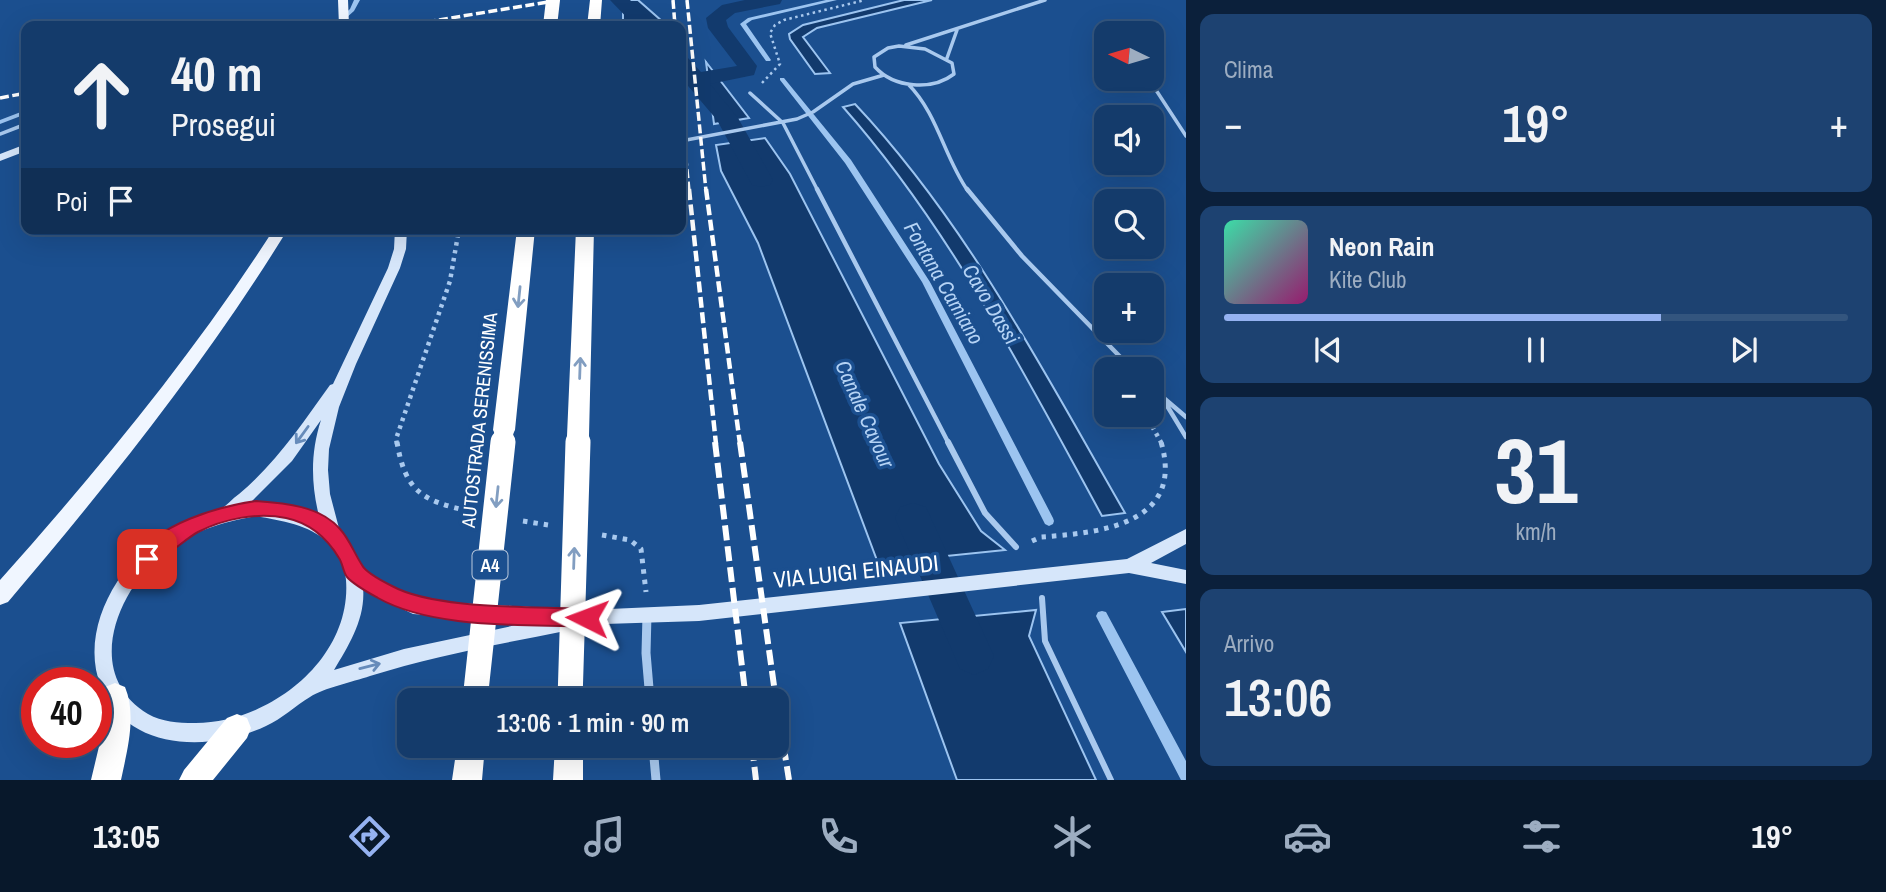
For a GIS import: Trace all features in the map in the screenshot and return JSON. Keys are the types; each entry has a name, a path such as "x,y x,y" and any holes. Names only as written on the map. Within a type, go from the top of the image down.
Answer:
{"highway":[{"path":"551,21 553,0"},
{"path":"594,21 596,0"},
{"name":"AUTOSTRADA SERENISSIMA","path":"476,688 525,235"},
{"path":"570,688 585,235"},
{"path":"106,780 115,738 114,697"},
{"path":"194,780 237,728"},
{"path":"467,780 470,758"},
{"path":"568,780 569,758"}],"main road":[{"path":"343,0 344,21"},
{"path":"0,595 134,440 204,346 277,235"}],"street":[{"path":"0,158 21,149"},
{"path":"332,533 323,502 320,468 325,434 342,379 394,269 402,235"},
{"path":"226,513 257,488 286,457 342,379"},
{"path":"256,509 285,510 311,518 332,533 350,557 356,600 348,631 331,661 306,689 262,719 237,728 200,734 165,731 135,718 114,697 102,668 103,635 114,603 134,572 161,546 192,526 226,513 256,509"},
{"name":"VIA LUIGI EINAUDI","path":"1129,566 1186,536"},
{"name":"VIA LUIGI EINAUDI","path":"354,572 384,592 413,606 587,618 699,613 1129,566 1186,577"},
{"path":"647,615 649,688"},
{"name":"VIA LUIGI EINAUDI","path":"306,689 359,668 462,643 587,618"},
{"path":"654,758 656,780"}],"lane":[{"path":"1045,0 957,30 888,48 874,57 873,63 884,75 908,84 923,96 942,145 960,179 996,228 1044,282 1120,357"},
{"path":"947,58 957,30"},
{"path":"899,46 925,49 947,58 955,69 950,79 933,85 908,84"},
{"path":"686,140 780,124 813,112 853,85 884,75"},
{"path":"1157,91 1186,136"},
{"path":"750,93 780,124 985,513 1016,547"},
{"path":"0,134 21,126"},
{"path":"1164,401 1186,417"},
{"path":"1164,401 1186,437"},
{"path":"1042,598 1045,641 1111,780"}],"path":[{"path":"750,93 781,65 782,59 771,33 775,25 784,20 865,0"},
{"path":"457,235 450,281 396,439 400,466 407,480 421,496 436,505 475,512"},
{"path":"1152,427 1171,464 1171,475"},
{"path":"1044,537 1128,525 1147,517 1159,508"},
{"path":"513,519 552,526"},
{"path":"591,533 630,540 641,549 647,615"}],"water":[{"path":"623,0 638,0 662,21 623,21"},
{"path":"904,0 932,0 817,28 803,37 830,73 815,74 790,39 789,34 803,25"},
{"path":"706,62 749,118 714,124"},
{"name":"Cavo Dassi","path":"855,104 933,198 1002,300 1125,513 1102,516 984,304 952,252 882,154 843,107"},
{"path":"765,138 790,174 939,464 981,531 1005,550 878,563 758,243 721,171 716,145"},
{"path":"1186,609 1186,652 1162,612"},
{"path":"1036,610 1029,636 1096,780 957,780 900,623"}],"waterway":[{"path":"340,21 352,10 357,0"},
{"name":"Canale Cavour","path":"619,0 641,21"},
{"path":"696,80 747,71 747,66 718,28 716,18 729,9 773,0"},
{"name":"Fontana Camiano","path":"768,60 743,24 750,19 834,0"},
{"name":"Canale Cavour","path":"686,68 696,80"},
{"name":"Fontana Camiano","path":"782,79 848,162 926,282 1049,521"},
{"name":"Canale Cavour","path":"696,80 727,118 761,180"},
{"path":"0,122 21,114"},
{"name":"Canale Cavour","path":"913,518 974,656"},
{"name":"Fontana Camiano","path":"1102,616 1186,775"}],"railway":[{"path":"432,21 560,0"},
{"path":"673,0 675,21"},
{"path":"687,0 706,191"},
{"path":"0,98 21,94"},
{"path":"686,160 689,191"},
{"path":"689,189 716,444"},
{"path":"706,189 740,444"},
{"path":"715,442 745,688"},
{"path":"740,442 774,688"},
{"path":"753,758 756,780"},
{"path":"786,758 789,780"}],"route":[{"path":"147,559 161,546 192,526 226,513 256,509 285,510 311,518 332,533 350,557 354,572 384,592 413,606 587,618"}]}
